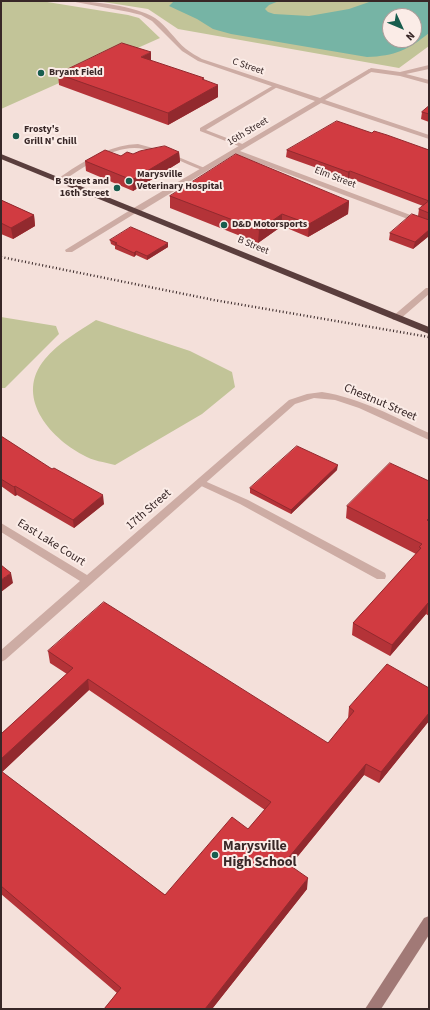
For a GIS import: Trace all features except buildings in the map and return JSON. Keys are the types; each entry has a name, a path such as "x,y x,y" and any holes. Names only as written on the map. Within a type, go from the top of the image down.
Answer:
{"highway":[{"name":"B Street","path":"1,156 429,331"}],"street":[{"name":"C Street","path":"72,1 130,10 143,14 154,20 184,50 200,60 318,101 429,137"},
{"path":"400,74 429,67"},
{"name":"16th Street","path":"69,250 371,70 400,74"},
{"path":"400,74 429,82"},
{"path":"243,146 210,134 202,129 276,86"},
{"path":"60,180 98,157 123,148 139,146 204,170"},
{"name":"Elm Street","path":"234,151 429,225"},
{"path":"396,318 429,290"},
{"name":"Chestnut Street","path":"321,395 340,398 429,437"},
{"name":"17th Street","path":"1,657 292,402 303,397 321,395"},
{"path":"200,482 244,502 381,576"},
{"name":"East Lake Court","path":"1,527 88,581"},
{"path":"372,1009 429,923"}],"green space":[{"name":"Bryant Field","path":"1,1 41,1 128,15 139,18 160,38 1,109"},
{"path":"97,1 429,1 429,46 399,68 178,29 148,9"},
{"path":"1,317 56,326 59,334 5,388 1,388"},
{"path":"96,320 190,351 232,372 235,387 202,414 115,465 87,457 58,438 48,426 34,401 33,387 36,373 50,353"}],"water":[{"path":"174,1 279,1 269,5 265,9 274,14 309,16 349,9 372,1 429,1 429,33 422,38 422,8 382,8 382,48 408,48 386,55 367,57 231,34 213,29 197,19 169,6"}],"railway":[{"path":"1,257 214,300 429,337"}],"place":[{"name":"Bryant Field","path":"41,73"},
{"name":"Frosty's Grill N' Chill","path":"16,136"},
{"name":"Marysville Veterinary Hospital","path":"129,181"},
{"name":"B Street and 16th Street","path":"117,188"},
{"name":"D&D Motorsports","path":"224,225"},
{"name":"Marysville High School","path":"215,855"}]}
